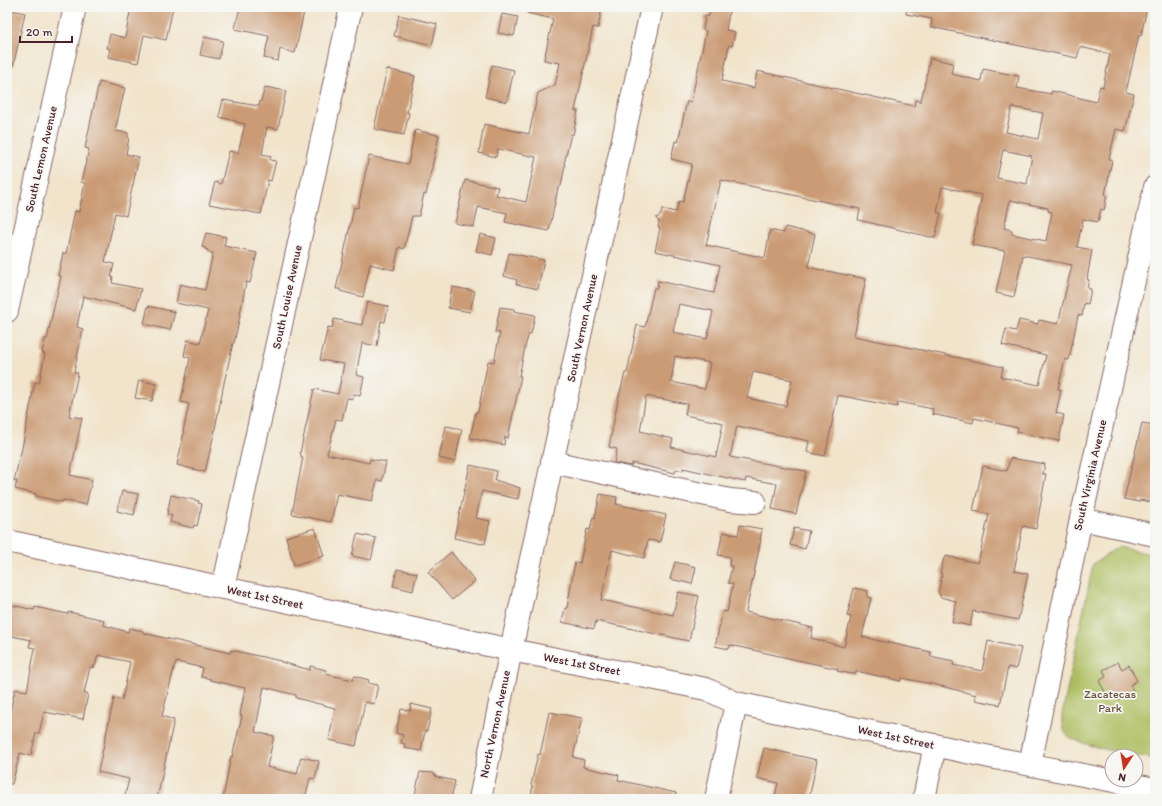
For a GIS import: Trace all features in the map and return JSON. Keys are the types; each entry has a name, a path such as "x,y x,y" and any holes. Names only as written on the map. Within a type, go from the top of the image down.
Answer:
{"street":[{"name":"South Lemon Avenue","path":"7,311 75,7"},
{"name":"South Louise Avenue","path":"223,588 350,7"},
{"name":"South Vernon Avenue","path":"511,650 652,7"},
{"name":"South Virginia Avenue","path":"1030,764 1081,519 1155,187"},
{"path":"552,462 730,500 755,502"},
{"path":"1081,519 1155,535"},
{"name":"West 1st Street","path":"7,541 511,650 706,689 736,703 1155,789"},
{"name":"North Vernon Avenue","path":"480,799 511,650"},
{"path":"716,799 736,703"},
{"path":"924,799 935,745"}],"green space":[{"name":"Zacatecas Park","path":"1118,547 1155,555 1155,759 1144,757 1144,748 1104,749 1080,742 1071,738 1065,733 1062,715 1093,564"}],"building":[{"path":"131,7 173,7 166,40 144,35 138,63 108,57 110,49 107,48 110,34 125,38"},
{"path":"240,7 305,7 295,53 280,49 278,61 264,58 269,36 235,29"},
{"path":"527,7 602,7 598,28 593,27 575,111 578,111 573,135 571,134 564,164 561,186 558,188 549,231 505,222 507,213 478,207 474,227 455,223 465,180 498,187 496,195 526,202 536,157 498,149 496,157 479,153 484,124 529,134 538,93 555,85 560,63 544,60 553,19 527,13"},
{"path":"711,7 730,7 726,30 735,32 732,46 729,45 722,81 754,88 757,71 914,106 915,100 921,101 930,58 953,63 951,74 981,81 983,69 1019,76 1017,88 1051,94 1052,91 1096,102 1100,86 1103,87 1110,54 1080,47 1077,58 931,27 932,19 906,14 907,7 1147,7 1126,92 1134,94 1125,131 1116,129 1109,159 1112,160 1105,195 1107,195 1104,210 1101,209 1098,222 1083,219 1077,247 1092,250 1087,279 1089,280 1087,288 1091,289 1088,304 1084,303 1082,316 1078,315 1069,360 1065,359 1058,389 1061,390 1056,413 1064,415 1059,441 1017,432 1018,428 974,418 973,423 932,414 933,409 898,402 897,407 838,395 825,456 807,452 809,441 737,426 730,457 806,471 796,514 772,509 777,484 746,478 745,482 683,468 683,471 676,469 675,473 632,463 632,466 614,463 617,449 609,447 618,400 625,373 627,373 637,325 645,327 654,288 657,288 658,281 714,293 720,265 655,251 660,228 658,227 659,222 656,218 661,215 662,209 676,212 679,201 683,202 692,164 671,159 675,141 678,142 687,101 691,102 706,31 703,30 705,16 709,16","holes":["1012,107 1043,113 1038,139 1006,132","1003,150 1032,156 1027,184 997,178","721,180 860,209 858,220 935,238 941,213 937,213 942,187 982,195 972,245 1005,251 996,293 1014,297 1023,255 1072,265 1058,324 1039,320 1038,324 1019,320 1016,331 1006,329 1002,345 1046,355 1039,385 1001,377 1003,367 854,336 866,279 808,267 815,234 785,227 784,233 770,230 765,258 706,245","1010,200 1048,208 1048,211 1052,212 1046,241 1012,234 1012,230 1004,228","679,304 713,311 707,339 673,332","675,356 710,363 705,389 671,382","753,372 792,380 786,406 747,398","646,396 687,404 685,415 723,423 716,457 671,447 673,439 640,431"]},
{"path":"7,9 25,13 13,67 7,67"},
{"path":"502,14 518,17 514,36 498,33"},
{"path":"399,15 437,24 432,45 394,36"},
{"path":"204,37 223,41 219,59 200,55"},
{"path":"492,65 514,70 507,102 485,97"},
{"path":"387,69 415,76 407,112 409,113 404,135 374,129"},
{"path":"99,82 125,88 115,131 128,133 129,138 126,154 139,157 126,216 115,213 105,262 114,264 111,277 113,277 112,283 141,289 136,309 83,296 77,327 83,329 74,372 78,373 69,416 82,418 70,475 92,480 86,505 63,500 62,502 15,489 17,481 14,481 35,382 39,383 45,354 42,353 45,339 47,339 61,276 58,276 63,253 66,254 75,211 79,212 85,183 81,182 89,149 85,148"},
{"path":"265,87 286,91 278,129 267,127 262,154 271,156 270,160 276,161 271,181 268,180 261,214 209,204 215,182 221,184 229,151 238,153 245,124 219,117 223,100 259,106"},
{"path":"415,130 439,135 426,195 424,194 419,216 412,216 404,249 399,247 394,270 370,264 363,297 340,291 340,289 336,289 354,207 358,208 369,156 408,164"},
{"path":"206,233 226,237 224,246 257,253 250,283 246,282 238,325 205,472 177,465 189,404 181,402 190,358 184,356 187,340 200,343 208,310 176,303 180,284 205,290 213,253 208,252 208,250 205,249 206,248 202,247"},
{"path":"480,234 496,238 492,255 476,251"},
{"path":"509,253 544,260 538,289 516,284 517,280 504,276"},
{"path":"452,287 475,291 470,312 448,308"},
{"path":"367,302 388,306 385,322 381,321 377,346 362,343 356,375 364,377 360,396 354,394 353,399 347,398 342,420 336,419 327,454 369,463 370,459 386,462 382,481 377,480 372,501 337,494 331,522 292,514 303,457 301,457 300,453 314,389 338,394 344,364 320,360 328,327 332,328 334,319 362,325"},
{"path":"148,306 175,312 170,330 144,324"},
{"path":"500,307 535,315 531,334 529,334 526,343 519,376 521,376 508,438 505,437 504,445 470,438 476,411 478,412 488,361 494,362 500,333 495,332"},
{"path":"139,380 156,384 152,401 135,398"},
{"path":"1142,423 1155,425 1155,503 1124,499"},
{"path":"446,426 462,429 455,462 439,458"},
{"path":"1010,458 1045,464 1043,474 1046,474 1036,529 1023,526 1014,571 1028,574 1018,620 973,611 970,626 952,622 956,601 940,597 940,594 938,593 942,576 942,573 940,573 944,558 946,558 946,556 978,563 989,514 973,511 983,466 1007,471"},
{"path":"470,465 497,471 495,480 520,488 518,499 482,491 476,518 490,521 485,544 454,538"},
{"path":"122,491 138,494 134,515 117,511"},
{"path":"600,494 617,497 616,504 666,515 660,542 648,540 644,558 612,550 601,600 673,615 678,592 699,596 689,641 596,621 594,629 562,622 565,608 567,608 575,562 580,563 587,529 590,530 593,517 595,518"},
{"path":"171,495 199,501 198,503 202,504 197,526 194,525 193,528 170,522 172,515 167,514"},
{"path":"740,525 762,529 746,612 813,628 811,638 844,647 851,617 847,616 854,588 868,591 867,597 871,598 862,637 931,652 930,656 954,661 953,665 982,671 988,641 1021,648 1016,669 1008,667 1000,705 975,700 976,695 937,685 901,678 901,681 856,671 856,674 852,674 837,671 838,669 730,645 729,649 715,646 723,611 727,612 733,584 728,583 732,566 729,566 730,557 718,555 723,532 738,535"},
{"path":"315,528 324,556 294,565 286,537"},
{"path":"794,528 809,531 805,549 790,545"},
{"path":"357,534 376,538 371,560 352,556"},
{"path":"451,552 475,581 452,600 428,572"},
{"path":"675,562 696,567 692,584 670,579"},
{"path":"397,569 417,573 413,591 393,586"},
{"path":"7,604 34,610 35,607 68,614 69,612 104,620 103,625 128,632 129,628 143,631 143,633 230,653 231,650 281,661 310,670 310,666 326,670 325,674 353,680 354,676 369,680 368,683 378,685 374,704 365,702 356,746 329,740 335,708 296,698 296,695 264,687 255,732 274,736 267,767 297,774 301,757 319,761 315,779 310,778 305,799 223,799 231,756 232,757 242,716 240,715 245,688 201,677 203,668 177,662 175,664 162,716 174,720 157,799 124,799 129,779 98,772 114,698 122,700 130,662 98,655 94,668 90,667 84,693 88,694 83,719 44,712 39,733 36,733 31,756 20,753 12,784 7,784 7,728 10,712 15,689 27,691 35,648 29,647 31,640 7,635"},
{"path":"1118,662 1122,669 1129,665 1137,681 1130,685 1134,692 1118,700 1115,694 1108,697 1099,681 1106,677 1103,670"},
{"path":"411,704 432,709 421,751 404,748 405,744 401,743 403,735 396,733 401,709 410,711"},
{"path":"549,712 582,718 573,757 584,760 583,767 619,775 618,780 676,793 676,799 530,799 533,786 531,785 538,754 540,755"},
{"path":"764,748 817,760 809,799 789,799 775,796 778,783 757,778"},
{"path":"420,772 433,773 437,777 455,781 451,799 414,799"}]}
